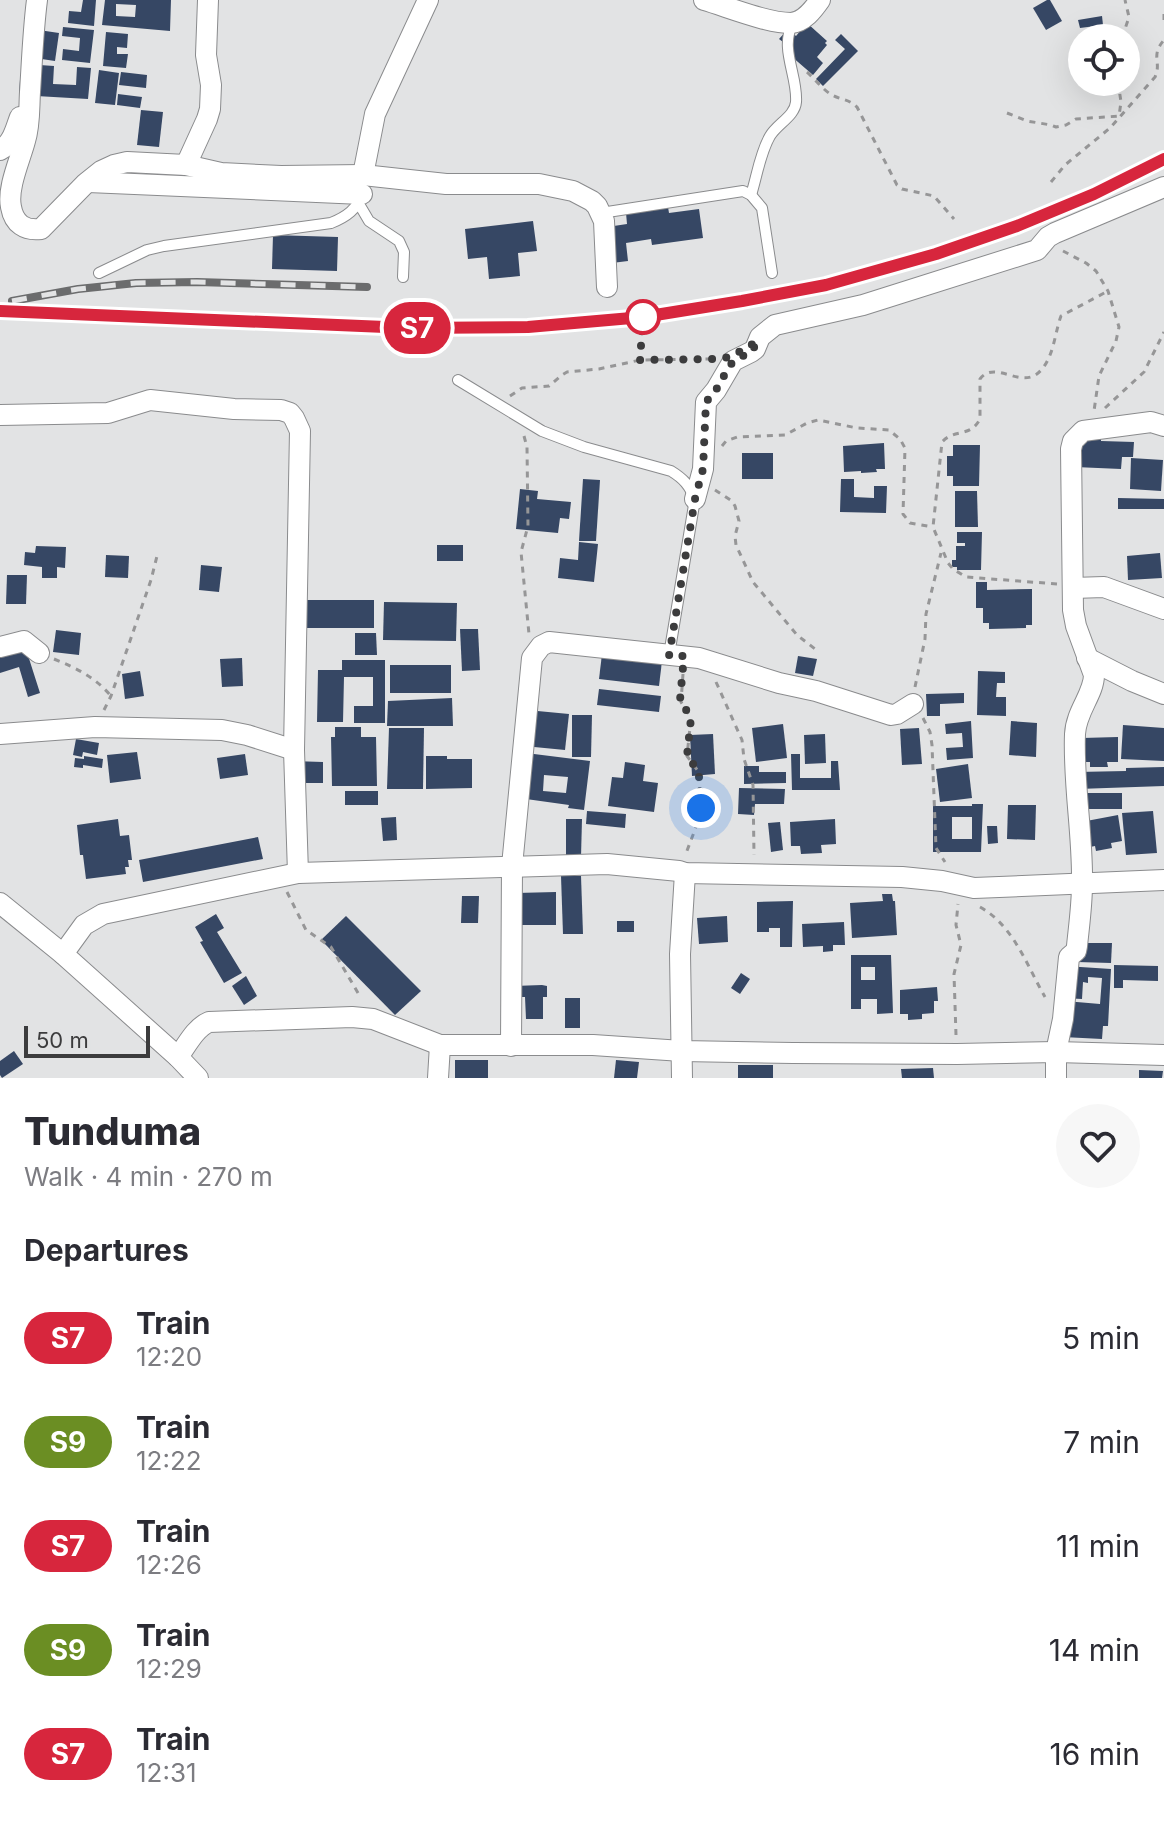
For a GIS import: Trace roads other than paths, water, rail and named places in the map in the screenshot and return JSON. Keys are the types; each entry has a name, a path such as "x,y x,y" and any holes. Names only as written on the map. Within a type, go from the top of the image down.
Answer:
{"street":[{"path":"37,0 27,137 10,195 14,218 23,228 41,229 101,171 127,162 186,165 221,173 281,176 361,191"},
{"path":"186,165 210,109 211,85 206,55 208,0"},
{"path":"361,191 375,114 428,0"},
{"path":"704,0 767,19 793,23 807,16 820,0"},
{"path":"0,150 13,138 31,83"},
{"path":"88,182 361,191 446,184 539,184 573,191 592,201 601,213 607,287"},
{"path":"698,490 704,459 706,402 730,365 753,351 767,330 775,325 863,305 1037,250 1055,233 1164,187"},
{"path":"0,415 103,413 150,400 234,409 281,410 290,413 296,422 300,431 289,875"},
{"path":"1056,1078 1056,1052 1063,1019 1069,957 1077,946 1082,883 1075,731 1080,710 1094,682 1075,618 1071,449 1073,441 1088,425 1146,423 1164,426"},
{"path":"1073,587 1104,587 1164,609"},
{"path":"0,647 24,641 39,653"},
{"path":"511,1046 512,866 532,658 541,646 549,642 685,657 816,691 891,715 913,704"},
{"path":"1087,658 1164,694"},
{"path":"0,734 95,727 222,730 294,750"},
{"path":"63,954 84,925 103,914 289,875 607,864 682,872 902,877 974,888 1164,880"},
{"path":"682,872 682,1078"},
{"path":"0,903 63,954 198,1078"},
{"path":"178,1057 203,1024 209,1022 314,1017 373,1019 440,1045 593,1045 682,1051 1164,1055"},
{"path":"438,1078 440,1045"}],"lane":[{"path":"751,195 769,137 796,104 787,38 793,23"},
{"path":"99,273 147,250 164,246 331,223 344,216 361,191"},
{"path":"361,191 369,221 399,241 404,252 403,277"},
{"path":"601,213 743,191 762,208 772,273"},
{"path":"458,380 542,431 584,447 671,471 698,490 685,657"}],"railway":[{"path":"0,311 409,328 528,327 643,317 826,285 936,254 1017,226 1094,194 1164,159"},
{"path":"12,301 136,283 367,287"}],"train":[{"name":"S7","path":"0,311 409,328 528,327 643,317 826,285 936,254 1017,226 1094,194 1164,159"}]}
